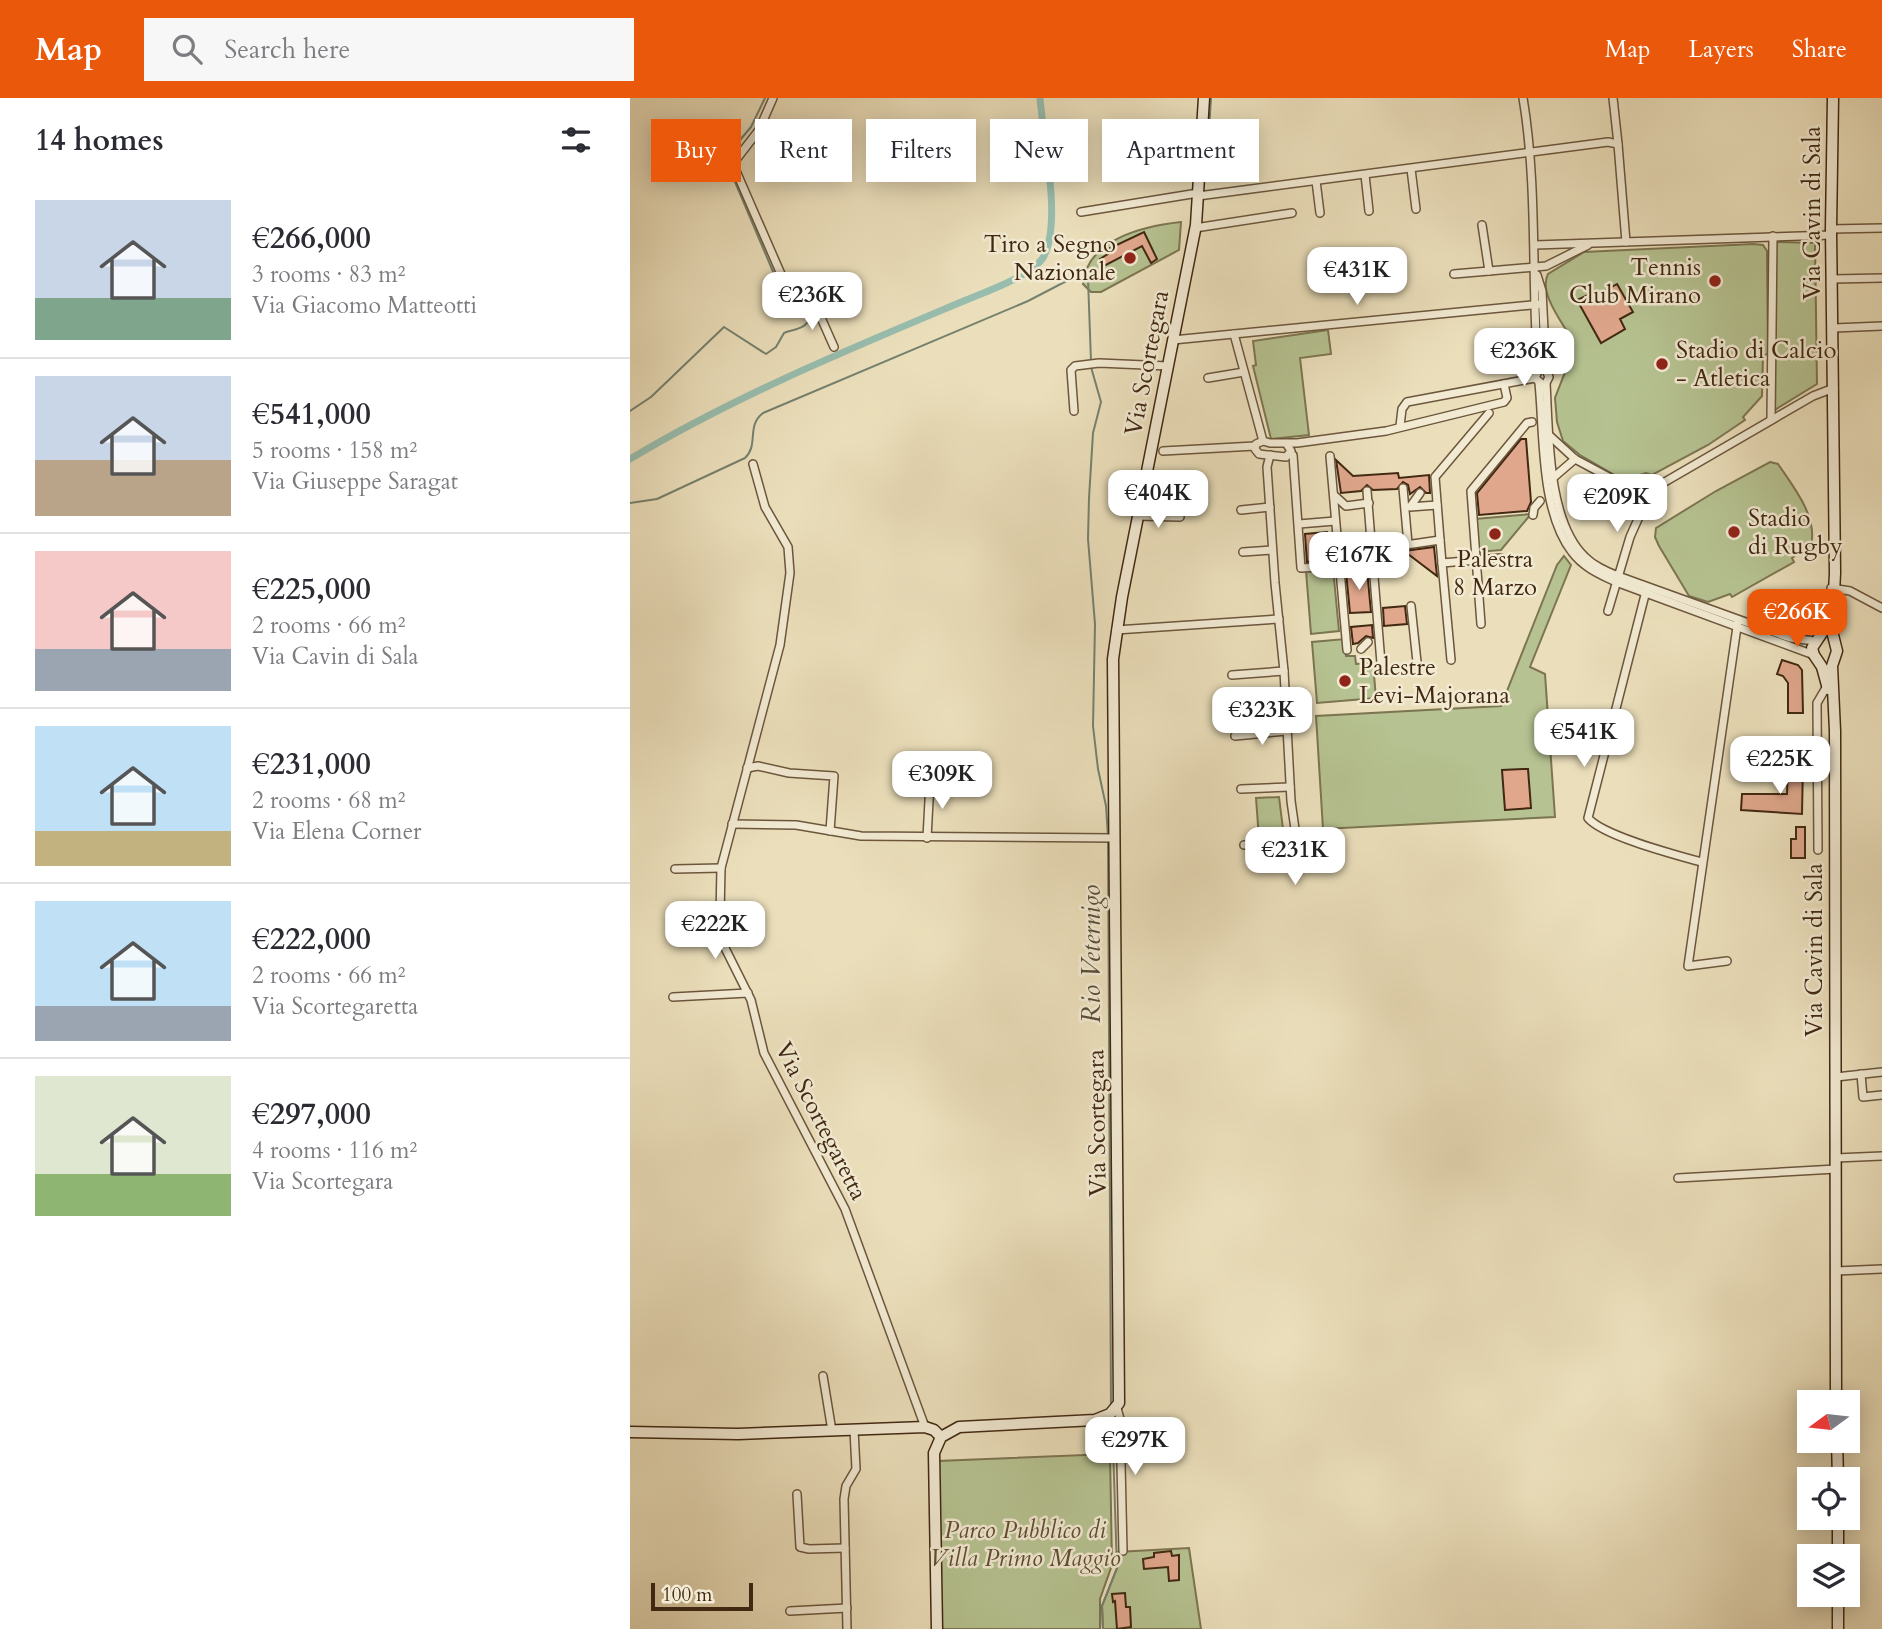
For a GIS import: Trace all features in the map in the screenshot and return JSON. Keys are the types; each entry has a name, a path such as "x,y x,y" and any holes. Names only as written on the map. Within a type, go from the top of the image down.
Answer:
{"street":[{"path":"773,98 759,130 735,161 736,171 784,281 822,320 834,347"},
{"name":"Via Scortegara","path":"1123,1551 1120,1419 1113,1412 1120,1387 1113,670 1116,630 1195,228 1204,98"},
{"path":"1522,98 1530,153 1547,476 1551,504 1560,529 1570,549 1589,568 1738,622 1794,639 1833,640 1837,647 1834,657 1827,662 1738,622"},
{"path":"1613,98 1626,242"},
{"name":"Via Cavin di Sala","path":"1833,98 1833,640"},
{"path":"1081,212 1198,194 1365,175 1608,142 1618,144"},
{"path":"1410,169 1416,209"},
{"path":"1365,175 1370,211"},
{"path":"1317,181 1320,213"},
{"path":"1195,228 1292,213"},
{"path":"1482,225 1489,271"},
{"path":"1535,245 1773,236 1882,228"},
{"path":"1771,420 1773,236"},
{"path":"1454,274 1536,271 1592,244"},
{"path":"1833,279 1882,278"},
{"path":"1173,340 1539,304"},
{"name":"Via Cavin di Sala","path":"1834,328 1882,326"},
{"path":"1234,334 1263,441"},
{"path":"1074,411 1071,370 1075,366 1096,363 1168,366"},
{"path":"1208,377 1244,372"},
{"path":"1400,426 1402,409 1407,402 1541,377"},
{"path":"1541,377 1560,512 1573,542 1586,558 1617,579"},
{"path":"1163,452 1255,446 1263,441 1297,443 1386,430 1504,402 1507,398 1504,384"},
{"path":"1608,611 1646,497 1651,490 1818,393 1834,388"},
{"path":"1451,660 1435,477 1489,413"},
{"path":"1481,624 1471,491 1527,424 1532,422"},
{"path":"1550,435 1575,459 1646,497"},
{"path":"1286,443 1293,455 1301,568 1374,564"},
{"path":"1255,446 1257,453 1283,457 1297,443"},
{"path":"1266,455 1297,851"},
{"path":"1330,456 1347,650"},
{"path":"1554,477 1575,459"},
{"name":"Via Scortegaretta","path":"753,464 765,507 788,547 790,573 783,629 721,868 720,915 725,948 748,993 764,1053 845,1209 925,1427"},
{"path":"1403,488 1408,544"},
{"path":"1367,491 1381,663"},
{"path":"1333,494 1346,506 1369,503"},
{"path":"1420,494 1410,507 1437,505"},
{"path":"1533,515 1534,508 1540,501"},
{"path":"1241,510 1270,508"},
{"path":"1138,516 1180,517"},
{"path":"1299,524 1335,521"},
{"path":"1399,545 1440,540"},
{"path":"1243,552 1272,550"},
{"path":"1442,563 1501,558"},
{"path":"1832,588 1850,591 1882,608"},
{"name":"Via Cavin di Sala","path":"1817,639 1825,623 1832,588"},
{"path":"1646,589 1589,805 1588,818 1594,824 1617,834 1701,862"},
{"path":"1411,606 1417,662"},
{"path":"1116,630 1279,619"},
{"path":"1727,961 1688,967 1701,862 1738,622"},
{"path":"1817,639 1812,648 1817,658"},
{"path":"1361,649 1368,642"},
{"name":"Via Cavin di Sala","path":"1834,657 1836,1390"},
{"name":"Via Cavin di Sala","path":"1817,658 1827,685 1835,730"},
{"path":"1232,675 1284,671"},
{"name":"Via Cavin di Sala","path":"1818,850 1817,706 1827,685"},
{"path":"1235,736 1286,731"},
{"path":"747,768 758,766 789,773 834,776 830,831"},
{"path":"927,838 930,782"},
{"path":"1241,789 1290,787"},
{"path":"732,824 796,825 861,836 1115,838"},
{"path":"1244,845 1296,841"},
{"path":"675,869 721,868"},
{"path":"673,997 748,993"},
{"path":"1836,1077 1882,1072"},
{"path":"1861,1074 1863,1097 1882,1095"},
{"path":"1678,1178 1882,1156"},
{"path":"1836,1271 1882,1269"},
{"path":"823,1376 832,1431"},
{"path":"937,1629 934,1454 942,1437 958,1427 1088,1421 1113,1412"},
{"path":"630,1432 737,1434 925,1427 942,1437"},
{"path":"847,1629 844,1494 856,1469 854,1430"},
{"path":"797,1494 800,1546 809,1549 845,1548"},
{"path":"1838,1607 1838,1629"},
{"path":"790,1611 847,1608"}],"green space":[{"name":"Tiro a Segno Nazionale","path":"1181,222 1179,250 1101,292 1091,292 1083,284 1087,269 1095,256 1106,246 1135,232"},
{"path":"1773,242 1815,243 1817,384 1773,411"},
{"name":"Stadio di Calcio - Atletica","path":"1763,245 1767,251 1768,354 1763,355 1762,396 1743,417 1745,420 1708,445 1652,475 1646,473 1628,479 1618,477 1580,455 1563,441 1557,422 1555,398 1565,372 1554,351 1572,340 1549,299 1546,290 1548,274 1584,252"},
{"path":"1328,330 1331,354 1300,358 1309,435 1271,439 1253,366 1256,365 1253,341"},
{"name":"Stadio di Rugby","path":"1770,462 1778,464 1803,502 1811,524 1811,545 1792,558 1794,562 1732,597 1730,594 1708,602 1689,596 1659,546 1655,537 1656,528"},
{"name":"Palestra 8 Marzo","path":"1531,514 1501,550 1478,552 1475,519"},
{"path":"1564,556 1571,565 1530,667 1545,674 1555,817 1323,829 1316,716 1501,706 1557,565"},
{"path":"1333,568 1339,631 1311,634 1306,571"},
{"name":"Palestre Levi-Majorana","path":"1345,639 1346,656 1355,656 1356,664 1373,663 1376,698 1317,703 1312,642"},
{"path":"1279,797 1284,837 1259,839 1256,798"},
{"name":"Parco Pubblico di Villa Primo Maggio","path":"1110,1454 1112,1565 1100,1599 1100,1629 942,1629 938,1461"},
{"path":"1189,1548 1201,1629 1103,1629 1102,1606 1117,1568 1117,1552"}],"building":[{"name":"Tiro a Segno Nazionale","path":"1144,232 1157,259 1151,263 1142,246 1104,266 1100,259 1108,254 1106,250"},
{"path":"1617,284 1633,312 1620,319 1625,329 1601,343 1577,300 1588,295 1590,299"},
{"path":"1521,439 1526,439 1531,502 1527,511 1479,515 1477,493"},
{"path":"1336,460 1353,476 1398,473 1399,478 1429,475 1430,493 1420,487 1410,494 1408,485 1403,482 1397,489 1373,490 1367,485 1361,491 1341,493"},
{"path":"1327,532 1329,560 1307,562 1305,534"},
{"path":"1364,534 1366,558 1345,559 1343,536"},
{"path":"1434,547 1437,576 1404,551"},
{"path":"1367,570 1371,612 1350,613 1346,572"},
{"path":"1405,606 1407,624 1384,626 1383,608"},
{"path":"1372,625 1373,638 1366,636 1353,644 1351,627"},
{"path":"1782,660 1798,665 1802,670 1803,713 1788,713 1788,683 1783,676 1777,674"},
{"path":"1788,763 1803,763 1802,814 1741,810 1742,794 1787,794"},
{"path":"1528,769 1531,808 1505,810 1502,770"},
{"path":"1796,827 1805,827 1805,858 1791,858 1791,839 1796,839"},
{"path":"1171,1551 1172,1556 1179,1555 1179,1580 1169,1581 1168,1567 1144,1569 1143,1559 1154,1557 1154,1553"},
{"path":"1125,1593 1126,1607 1130,1607 1131,1627 1117,1629 1112,1594"}],"waterway":[{"path":"630,411 651,397 724,327 766,354 776,347 784,333 800,328 810,317 777,281 727,163 729,153 751,127 765,98"},
{"path":"630,459 753,393 997,288 1039,263 1049,241 1051,222 1050,179 1040,98"},
{"path":"1210,119 1211,98"},
{"path":"630,503 657,499 745,458 751,447 755,424 763,413 1028,301 1080,274"},
{"name":"Rio Veternigo","path":"1088,279 1091,361"},
{"name":"Rio Veternigo","path":"1091,367 1101,402 1093,433 1089,498 1088,539 1095,624 1093,726 1106,806 1108,837"},
{"name":"Rio Veternigo","path":"1108,842 1111,1407"},
{"name":"Rio Veternigo","path":"1103,1629 1102,1606 1117,1568 1112,1416"}],"place":[{"name":"Tiro a Segno Nazionale","path":"1130,258"},
{"name":"Tennis Club Mirano","path":"1715,281"},
{"name":"Stadio di Calcio - Atletica","path":"1662,364"},
{"name":"Stadio di Rugby","path":"1734,532"},
{"name":"Palestra 8 Marzo","path":"1495,534"},
{"name":"Palestre Levi-Majorana","path":"1345,681"}]}
